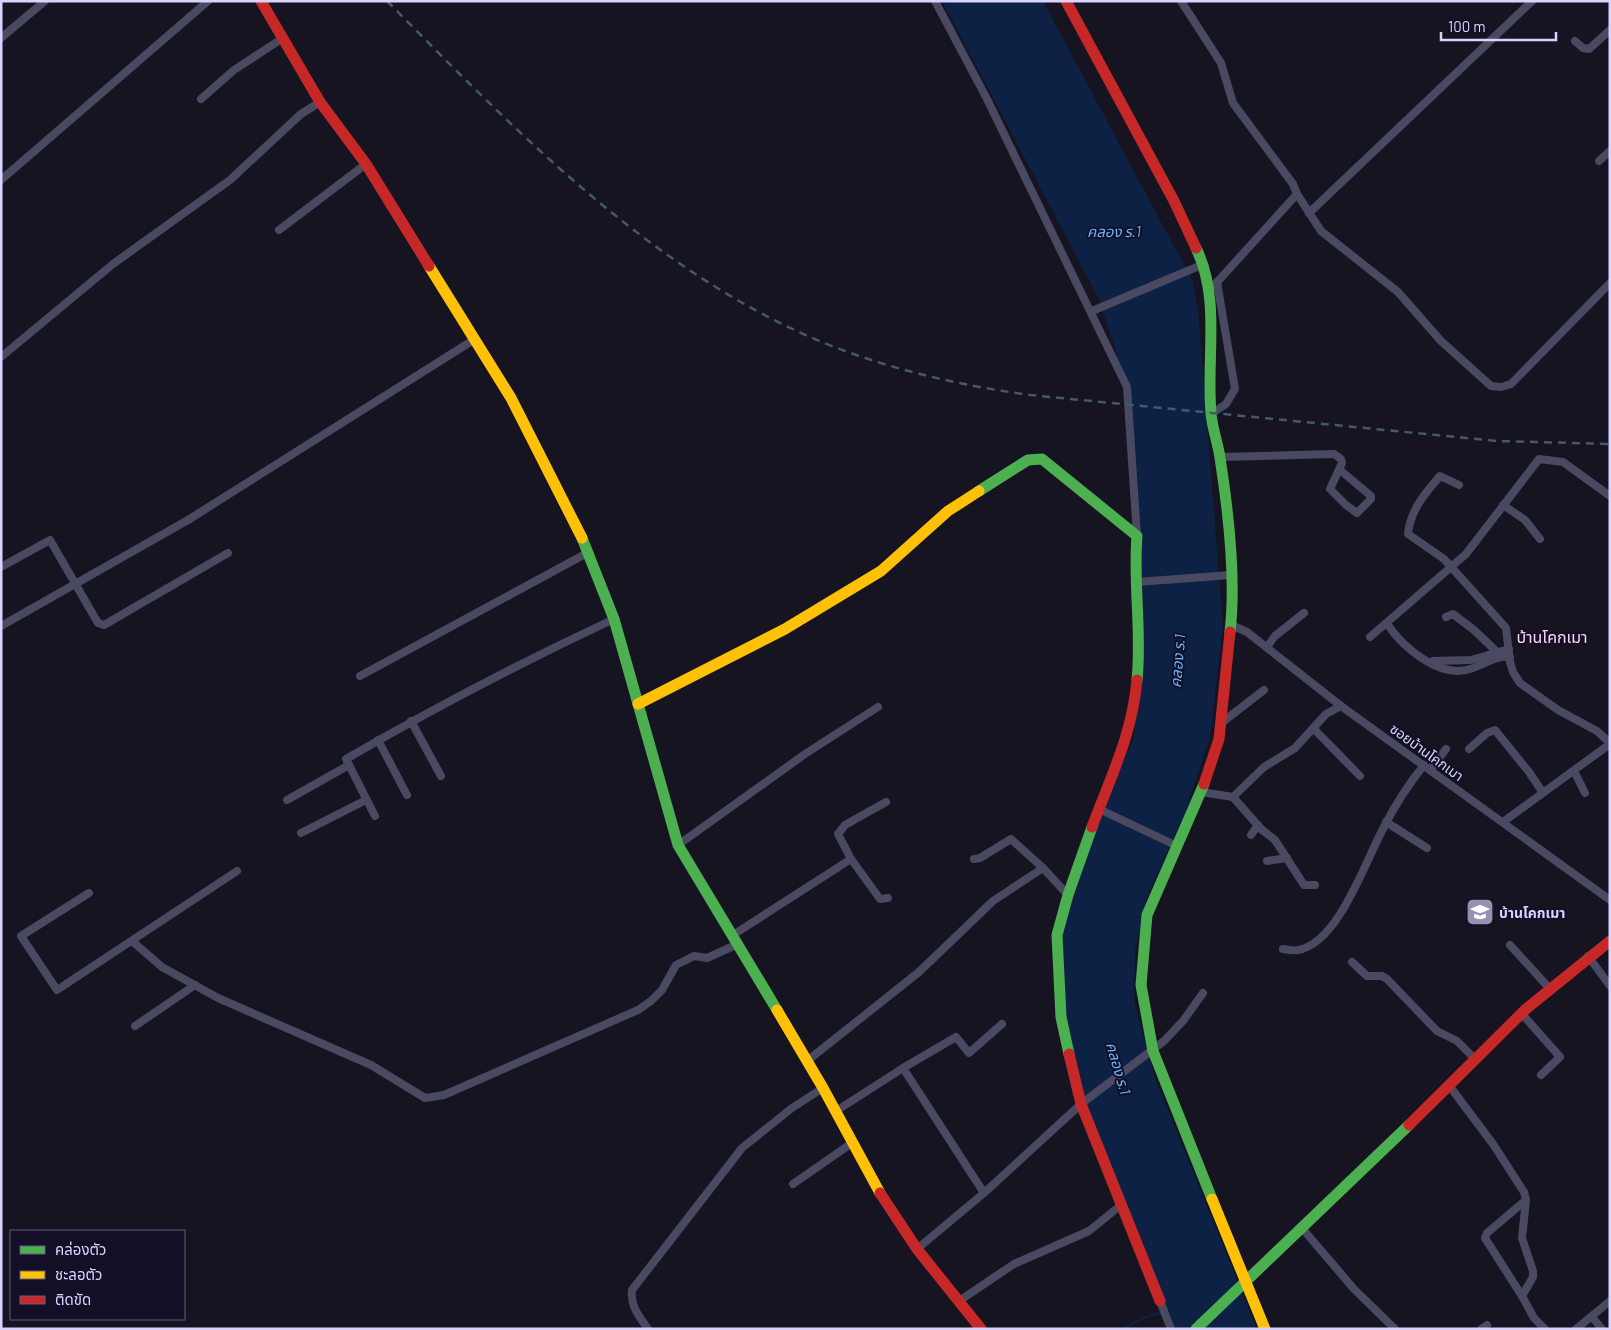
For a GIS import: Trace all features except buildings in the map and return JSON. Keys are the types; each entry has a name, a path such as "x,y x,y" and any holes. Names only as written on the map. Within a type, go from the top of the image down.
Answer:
{"street":[{"path":"1,38 45,1"},
{"path":"1,180 208,1"},
{"path":"261,1 320,102 366,164 511,398 589,552 614,619 678,845 807,1060 880,1193 917,1248 981,1329"},
{"path":"935,1 987,99 1092,311 1127,387 1141,582 1140,655 1134,712 1117,767 1099,809 1068,895 1057,935 1060,1018 1081,1104 1171,1329"},
{"path":"1066,1 1174,201 1213,286 1235,389 1226,404 1211,414"},
{"path":"1181,1 1221,63 1233,103 1293,184 1297,194 1321,231 1398,292 1441,341 1491,386 1501,387 1511,384 1610,283"},
{"path":"1309,213 1532,1"},
{"path":"1575,41 1583,48 1589,49 1610,30"},
{"path":"201,99 234,70 283,38"},
{"path":"1,357 113,264 230,180 302,114 320,102"},
{"path":"1599,161 1610,151"},
{"path":"279,230 366,164"},
{"path":"1265,1329 1153,1051 1141,985 1147,915 1202,792 1219,740 1231,625 1220,457 1211,414 1213,286 1297,194"},
{"path":"1092,311 1204,264"},
{"path":"1,626 197,514 475,339"},
{"path":"1220,457 1330,453 1341,459 1340,470 1330,489 1357,513 1371,499 1371,496 1340,470"},
{"path":"638,704 785,629 881,572 948,511 1028,460 1042,459 1137,536"},
{"path":"1370,637 1466,554 1540,459 1563,462 1610,496"},
{"path":"1459,485 1440,476 1417,505 1409,521 1408,534 1444,559 1506,628 1512,672 1520,683 1558,710 1597,732 1610,744 1503,822"},
{"path":"1503,506 1526,520 1540,539"},
{"path":"1,568 50,540 98,623 104,625 228,553"},
{"path":"360,676 589,552"},
{"path":"1141,582 1227,576"},
{"path":"1266,647 1275,636 1304,613"},
{"path":"1446,616 1453,614 1474,630 1496,652"},
{"path":"375,816 346,759 411,721 516,665 614,619"},
{"path":"1387,624 1401,642 1428,660 1453,672 1460,672 1509,653"},
{"name":"ซอยบ้านโคกเมา","path":"1231,625 1247,632 1341,706 1610,900"},
{"path":"1428,660 1471,660 1496,652 1509,653"},
{"path":"1220,724 1264,690"},
{"path":"1233,797 1264,766 1295,748 1326,714 1341,706"},
{"path":"678,845 805,754 878,707"},
{"path":"411,721 441,776"},
{"path":"1314,729 1360,776"},
{"path":"1469,749 1487,733 1495,730 1543,793"},
{"path":"378,740 408,795"},
{"path":"1283,949 1299,950 1316,941 1333,925 1353,894 1386,822 1405,789 1446,748"},
{"path":"287,800 349,765"},
{"path":"1574,771 1585,793"},
{"path":"1202,792 1233,797 1258,826 1275,840 1304,885 1315,885"},
{"path":"301,833 366,800"},
{"path":"886,802 839,830 838,834 850,859 880,899 888,898"},
{"path":"1099,809 1177,846"},
{"path":"1386,822 1427,848"},
{"path":"1251,835 1258,826"},
{"path":"974,859 980,858 1011,839 1043,868 1068,895"},
{"path":"1267,861 1287,858"},
{"path":"132,941 162,967 218,998 371,1065 425,1098 444,1095 612,1022 651,1001 662,990 676,965 694,956 707,958 736,940 850,859"},
{"path":"807,1060 919,972 993,901 1043,868"},
{"path":"89,893 21,936 57,990 237,871"},
{"path":"1196,1329 1244,1279 1414,1121 1448,1084 1522,1014 1588,956 1610,941"},
{"path":"1510,944 1550,989"},
{"path":"1588,956 1610,986"},
{"path":"1352,962 1367,976 1382,976 1387,979 1437,1031 1458,1041 1475,1059"},
{"path":"134,1026 195,985"},
{"path":"917,1248 984,1193 1081,1104 1153,1051 1183,1021 1203,993"},
{"path":"1522,1014 1560,1057 1541,1075"},
{"path":"836,1111 956,1037 969,1053 1002,1024"},
{"path":"903,1068 984,1193"},
{"path":"1448,1084 1521,1185 1526,1200 1522,1238 1534,1271 1533,1277 1522,1296"},
{"path":"648,1329 633,1306 632,1290 742,1148 792,1108 823,1088"},
{"path":"793,1184 852,1143"},
{"path":"1526,1200 1487,1233 1485,1238 1534,1318 1545,1329"},
{"path":"959,1301 1014,1264 1089,1231 1121,1204"},
{"path":"1301,1227 1354,1289 1395,1329"},
{"path":"1576,1329 1610,1301"},
{"path":"1592,1317 1602,1329"}],"water":[{"name":"คลอง ร.1","path":"942,1 1043,1 1193,282 1198,309 1223,627 1210,737 1186,810 1146,899 1135,951 1134,1001 1155,1078 1257,1329 1175,1329 1087,1108 1064,1015 1061,936 1100,816 1134,737 1143,646 1126,392 1116,351 1098,297"}],"waterway":[{"path":"1123,1329 1143,1318 1163,1312"}],"railway":[{"path":"387,1 532,143 583,189 636,232 691,271 749,307 836,348 918,374 1030,395 1497,441 1610,444"}],"traffic: fast":[{"path":"1196,248 1204,267 1210,308 1211,413 1226,500 1232,568 1230,632"},
{"path":"979,491 1028,460 1042,459 1137,536 1136,572 1139,644 1137,680"},
{"path":"582,538 614,619 678,845 777,1010"},
{"path":"1204,784 1147,915 1141,985 1153,1051 1212,1199"},
{"path":"1069,1054 1061,1017 1057,935 1068,895 1092,827"},
{"path":"1196,1329 1409,1125"}],"traffic: slow":[{"path":"429,266 511,398 582,538"},
{"path":"638,704 785,629 881,571 948,511 979,491"},
{"path":"777,1010 823,1088 880,1193"},
{"path":"1212,1199 1265,1329"}],"traffic: jam":[{"path":"261,1 320,102 366,164 429,266"},
{"path":"1066,1 1174,201 1196,248"},
{"path":"1204,784 1219,739 1230,632"},
{"path":"1092,827 1126,737 1137,680"},
{"path":"1409,1125 1526,1009 1610,941"},
{"path":"1069,1054 1081,1104 1160,1301"},
{"path":"880,1193 917,1249 981,1329"}],"place":[{"name":"บ้านโคกเมา","path":"1480,912"}],"district":[{"name":"บ้านโคกเมา","path":"1552,636"}]}
